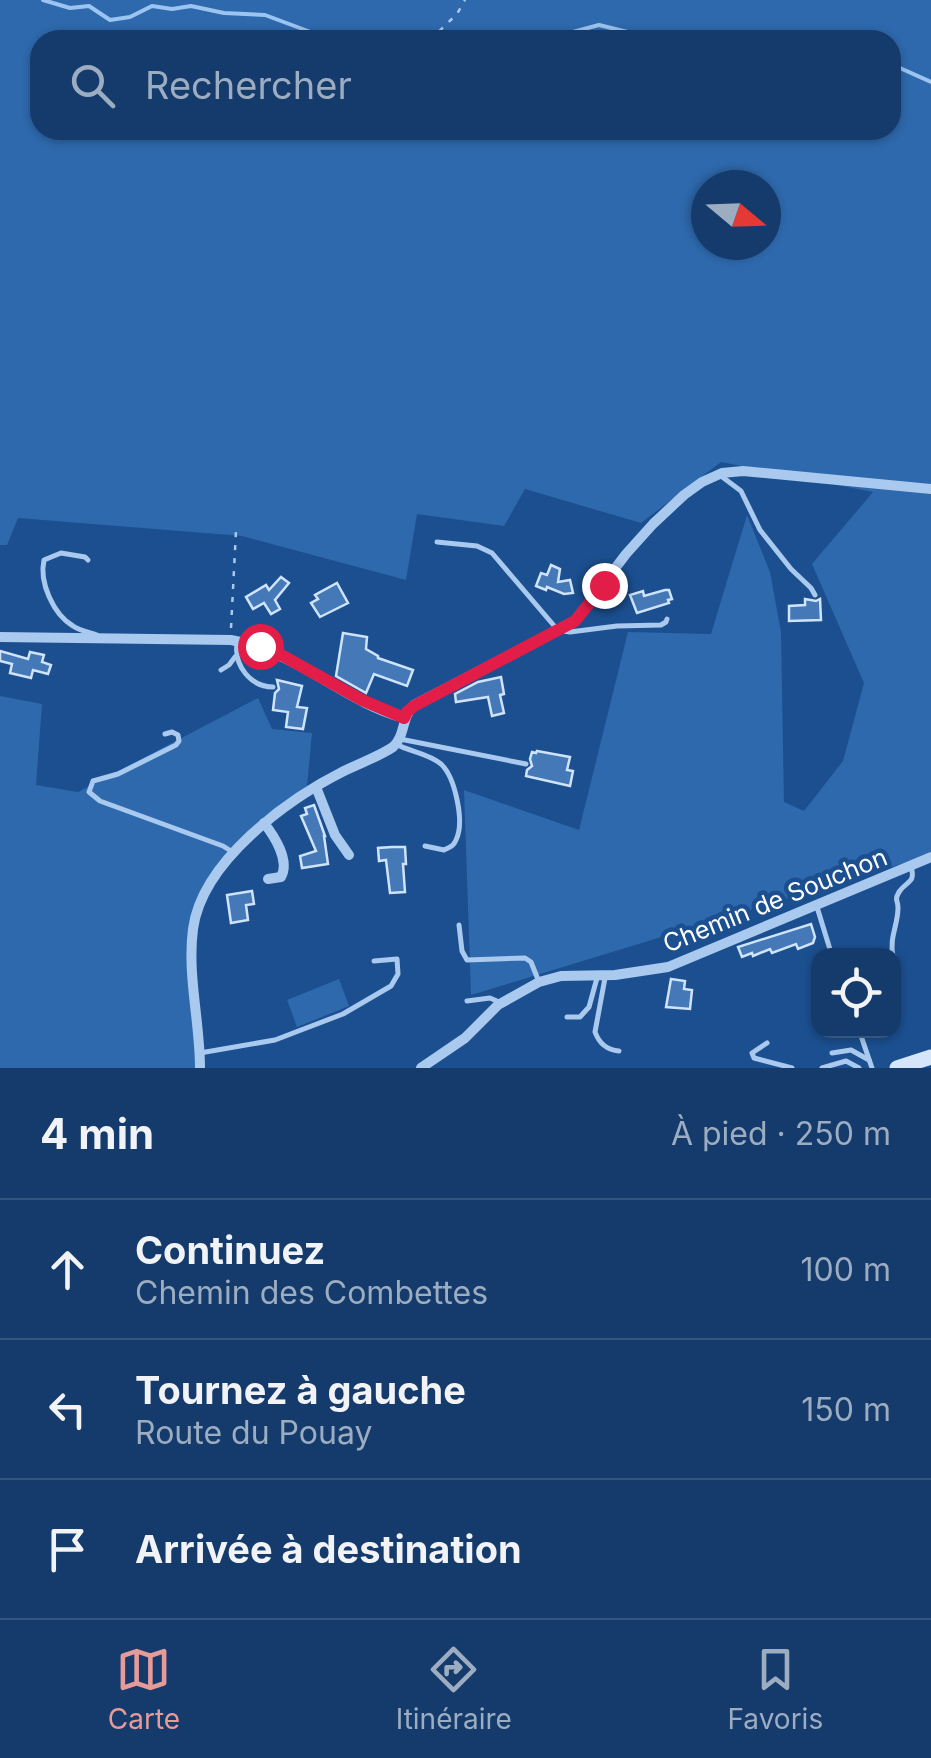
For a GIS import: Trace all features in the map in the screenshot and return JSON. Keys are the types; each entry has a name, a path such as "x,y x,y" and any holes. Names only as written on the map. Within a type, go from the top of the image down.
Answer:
{"main road":[{"path":"897,1068 931,1057"}],"street":[{"path":"200,1068 192,962 197,911 234,854 264,823 295,799 384,752 398,741 404,718 414,706 575,621 653,524 702,482 719,474 744,471 931,488"},
{"path":"0,637 234,640 276,652 362,700 404,718"},
{"path":"316,787 335,835 349,854"},
{"path":"264,823 274,837 285,871 268,880"},
{"name":"Chemin de Souchon","path":"422,1068 464,1038 500,1004 539,982 561,976 668,967 931,858"}],"lane":[{"path":"719,474 740,491 760,530 815,596"},
{"path":"438,542 477,546 492,553 559,630 660,625 667,619"},
{"path":"88,560 60,553 44,560 42,574 49,596 64,619 75,628 101,636 102,640"},
{"path":"234,640 243,670 256,684 273,687"},
{"path":"220,670 236,654"},
{"path":"165,734 178,735 179,741 118,774 93,781 88,792 100,802 224,846 234,854"},
{"path":"398,741 526,764"},
{"path":"398,741 433,758 450,775 454,786 458,806 456,842 444,850 425,846"},
{"path":"892,948 898,913 896,900 912,880 911,866"},
{"path":"816,906 829,948"},
{"path":"459,925 466,960 525,958 531,962 539,982"},
{"path":"200,1054 275,1040 361,1005 391,986 398,974 397,959 374,961"},
{"path":"567,1016 577,1018 586,1012 602,975"},
{"path":"602,975 596,1032 606,1047 618,1051"},
{"path":"468,1001 490,998 500,1004"},
{"path":"862,1038 872,1068"},
{"path":"767,1042 754,1050 754,1058 792,1068"},
{"path":"832,1053 851,1050 869,1060"},
{"path":"822,1068 846,1061 859,1068"}],"path":[{"path":"440,30 465,0"},
{"path":"234,640 236,531"}],"shaded area":[{"path":"0,0 931,0 931,855 471,995 464,790 579,830 628,632 711,634 747,515 770,572 781,632 784,802 804,811 843,761 864,683 812,564 873,492 721,462 641,523 525,489 504,526 417,514 406,580 242,536 18,518 7,545 0,545"},
{"path":"0,696 42,704 36,785 78,792 258,698 272,729 312,733 307,786 269,814 194,906 195,1068 0,1068"},
{"path":"339,979 349,1006 297,1027 287,1000"}],"building":[{"path":"551,565 560,569 558,582 570,580 573,593 536,586 541,573 547,575"},
{"path":"281,577 289,583 275,600 280,609 271,614 264,603 253,609 246,597 266,585 269,590"},
{"path":"337,583 348,603 320,617 311,603 318,599 315,595"},
{"path":"669,590 672,599 669,603 637,613 630,595"},
{"path":"805,599 820,599 821,620 789,621 789,606 805,605"},
{"path":"343,633 367,637 366,649 378,658 413,670 407,686 374,674 366,693 336,676"},
{"path":"0,651 28,659 30,652 44,655 42,662 51,665 48,674 33,670 31,678 10,673 12,664 0,661"},
{"path":"501,677 504,713 492,716 488,697 456,702 455,694 478,682"},
{"path":"277,680 302,686 297,707 307,708 303,729 286,727 288,712 273,710 279,689"},
{"path":"532,752 570,757 570,786 526,776 532,766"},
{"path":"314,805 325,836 328,864 302,868 300,856 316,851 301,816 307,814 305,808"},
{"path":"405,847 405,892 390,893 386,860 379,861 378,848"},
{"path":"252,891 254,904 246,905 248,920 231,923 227,895"},
{"path":"811,924 813,943 798,949 796,944 772,953 770,949 742,957 738,947"},
{"path":"671,979 685,981 684,989 692,990 690,1009 666,1007"}],"waterway":[{"path":"43,0 70,8 89,6 110,20 130,17 152,6 191,6 265,15 305,30"},
{"path":"580,30 599,25 619,30"},
{"path":"901,68 931,82"}],"route":[{"path":"260,646 404,718 414,706 575,621 604,585"}]}
